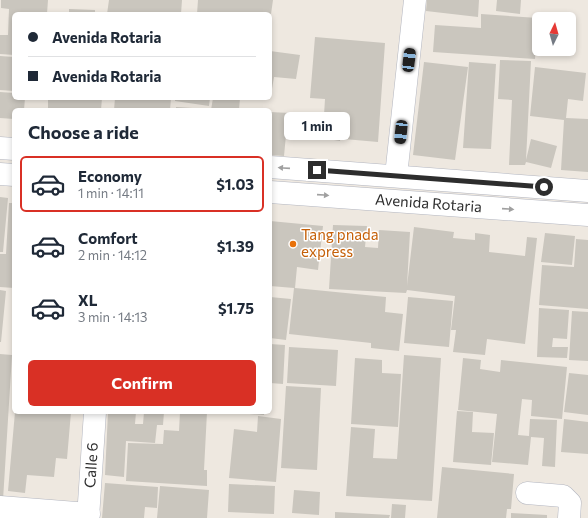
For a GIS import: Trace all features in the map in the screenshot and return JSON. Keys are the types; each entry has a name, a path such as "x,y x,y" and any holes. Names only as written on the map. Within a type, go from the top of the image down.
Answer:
{"street":[{"path":"396,176 414,0"},
{"path":"0,148 12,149"},
{"name":"Avenida Rotaria","path":"272,167 588,191"},
{"path":"0,174 12,175"},
{"name":"Avenida Rotaria","path":"272,192 588,215"},
{"name":"Calle 6","path":"89,516 94,414"},
{"path":"528,493 563,496 570,503 569,518"},
{"path":"0,507 89,516"}],"building":[{"path":"1,0 48,0 47,12 12,12 12,55 0,54 0,35 8,35 9,9 1,8"},
{"path":"109,0 182,0 181,12 107,12"},
{"path":"198,0 273,0 271,12 197,12"},
{"path":"427,0 479,0 478,17 426,11"},
{"path":"497,0 521,0 520,14 496,11"},
{"path":"69,9 95,10 95,12 69,12"},
{"path":"481,14 532,18 532,56 535,56 535,59 433,52 435,25 481,28"},
{"path":"315,37 385,43 378,142 344,139 346,117 324,115 325,99 310,98"},
{"path":"272,51 300,55 296,79 274,77 272,89"},
{"path":"0,56 12,57 12,91 0,90"},
{"path":"500,60 531,61 526,160 531,139 557,146 551,168 526,162 525,165 509,165 512,100 498,99"},
{"path":"424,62 468,67 455,160 413,155"},
{"path":"469,62 496,64 491,149 463,148"},
{"path":"535,67 586,73 583,101 568,99 566,118 588,119 588,172 561,170 564,120 530,116"},
{"path":"0,92 12,93 12,100 25,100 24,108 12,108 12,119 0,118"},
{"path":"48,100 102,100 101,108 48,108"},
{"path":"115,100 171,100 170,108 114,108"},
{"path":"175,100 210,100 209,106"},
{"path":"213,100 240,100 239,108 211,108"},
{"path":"272,112 310,114 309,136 286,135 284,156 272,155"},
{"path":"313,114 343,118 340,141 310,136"},
{"path":"0,197 8,198 3,252 0,252"},
{"path":"9,203 12,203 12,288 0,287 0,254 6,254"},
{"path":"272,221 323,226 318,270 297,267 295,288 386,297 385,312 403,314 399,351 371,348 371,343 289,334 294,288 272,286"},
{"path":"333,225 367,226 365,247 378,248 379,230 410,232 407,286 414,227 454,232 453,238 475,240 475,233 490,235 489,252 525,256 527,237 537,238 525,344 487,339 485,355 453,352 456,330 451,330 455,296 407,290 406,293 329,289"},
{"path":"545,233 575,236 572,265 541,262"},
{"path":"576,239 588,240 588,309 539,305 542,265 574,267"},
{"path":"0,290 6,291 1,342 0,342"},
{"path":"272,297 291,299 286,340 272,338"},
{"path":"408,297 453,301 449,347 404,343"},
{"path":"539,308 569,310 567,339 553,338 552,347 568,347 567,358 537,357"},
{"path":"572,311 588,312 588,361 569,360"},
{"path":"272,344 285,345 283,384 272,383"},
{"path":"289,347 338,350 336,386 287,383"},
{"path":"0,354 12,355 3,500 0,499"},
{"path":"404,355 441,358 432,501 346,496 351,427 375,429 373,458 397,459"},
{"path":"355,358 382,360 382,373 401,374 398,427 351,424"},
{"path":"463,358 481,360 480,369 500,372 501,360 567,367 562,419 531,416 532,400 522,399 518,435 529,436 530,419 557,420 555,467 542,466 544,438 531,437 528,465 492,462 497,414 458,410"},
{"path":"569,373 588,375 588,415 564,412"},
{"path":"286,386 321,388 317,470 281,468"},
{"path":"457,411 473,412 472,432 494,433 491,465 453,462"},
{"path":"15,414 71,414 67,459 56,458 54,477 27,475 25,493 8,491"},
{"path":"108,414 136,414 135,424 143,424 144,414 164,414 163,425 157,425 155,443 126,441 124,477 105,475"},
{"path":"180,414 207,414 204,470 207,470 207,486 126,481 128,443 163,444 164,430 179,431"},
{"path":"258,416 281,419 276,482 229,478 234,429 257,432"},
{"path":"564,419 588,422 588,454 561,452"},
{"path":"442,467 514,474 511,509 507,509 506,518 437,518"},
{"path":"105,483 158,487 157,508 145,507 144,518 102,518"},
{"path":"229,484 275,486 274,514 228,512"},
{"path":"160,486 209,490 207,518 157,518"},
{"path":"294,490 320,492 319,515 292,513"},
{"path":"392,504 406,505 405,518 391,518"},
{"path":"335,512 390,515 389,518 335,518"},
{"path":"511,513 547,515 547,518 511,518"}],"place":[{"name":"Tang pnada express","path":"293,244"}],"route":[{"path":"317,170 544,187"}]}
